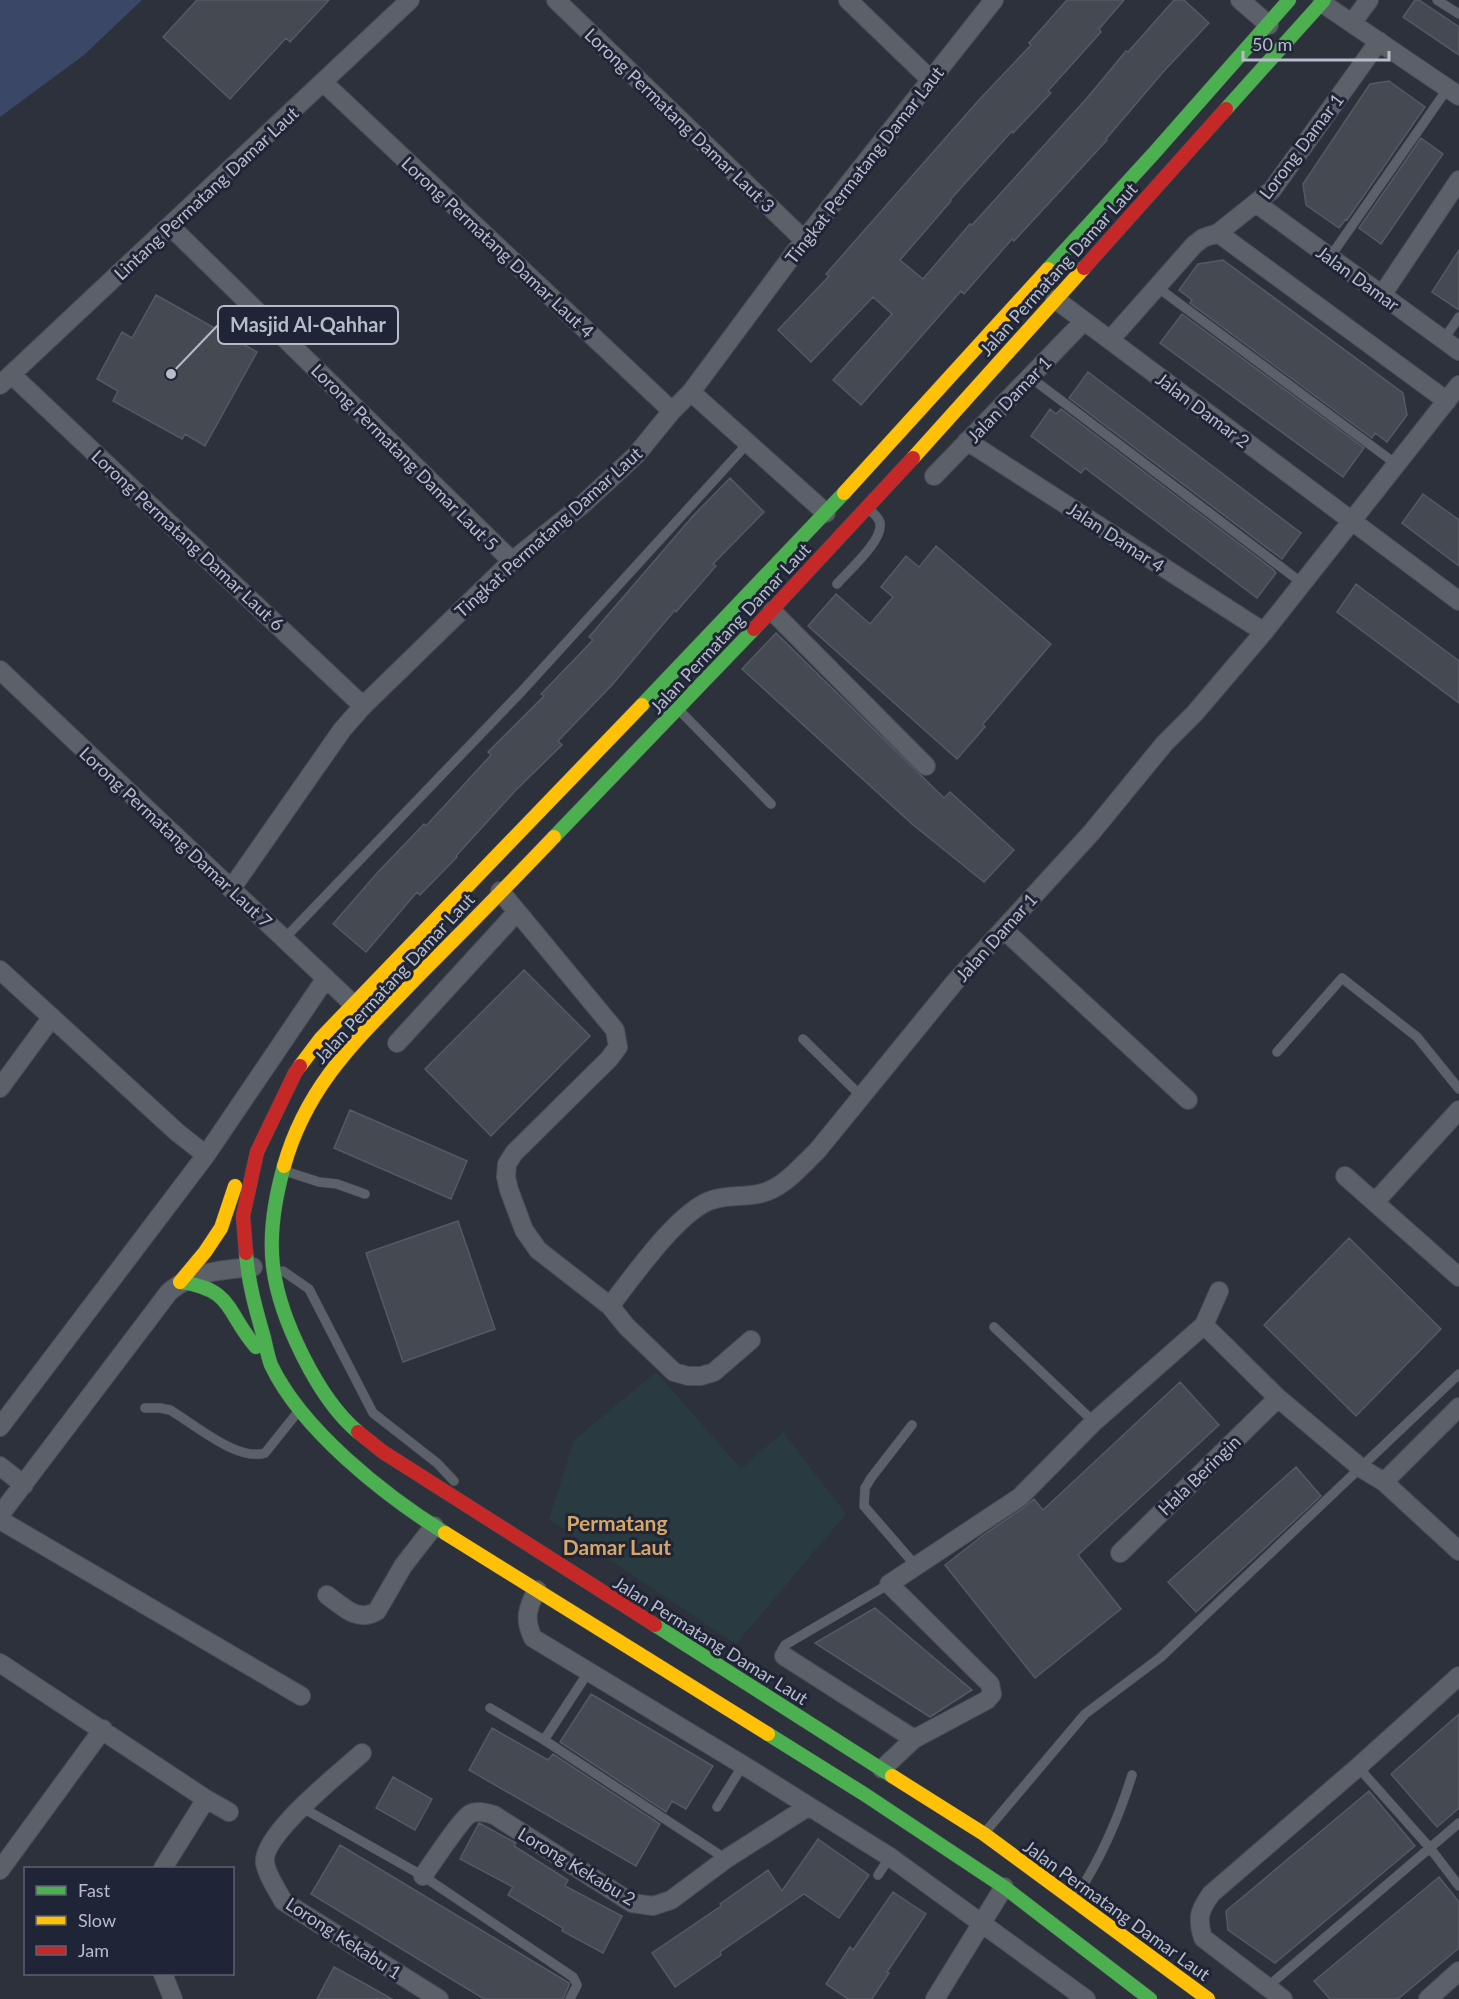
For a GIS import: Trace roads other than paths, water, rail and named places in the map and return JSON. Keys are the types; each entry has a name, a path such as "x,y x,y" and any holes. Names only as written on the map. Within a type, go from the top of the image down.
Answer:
{"highway":[{"name":"Jalan Permatang Damar Laut","path":"1150,1999 1004,1887 864,1794 434,1526 365,1475 339,1452 300,1409 271,1364 256,1312 247,1268 243,1215 257,1152 295,1073 321,1038 826,513 1269,25 1289,0"},
{"name":"Jalan Permatang Damar Laut","path":"1208,1999 984,1834 383,1452 349,1423 322,1390 300,1350 282,1304 273,1265 273,1219 283,1171 299,1123 318,1087 343,1054 679,709 869,507 1323,1"},
{"path":"180,1282 215,1237 225,1218 235,1188 257,1152"},
{"path":"180,1282 201,1284 215,1291 225,1300 252,1343 271,1364"}],"street":[{"name":"Lintang Permatang Damar Laut","path":"6,380 410,0"},
{"name":"Lorong Permatang Damar Laut 3","path":"556,0 804,240"},
{"path":"848,0 931,80"},
{"name":"Tingkat Permatang Damar Laut","path":"231,889 342,730 363,706 512,561 582,505 636,455 672,411 691,392 804,240 994,0"},
{"path":"1240,0 1269,25"},
{"path":"1352,23 1369,0"},
{"path":"1323,1 1453,92"},
{"name":"Lorong Damar 1","path":"1110,340 1194,245 1203,238 1218,233 1272,190 1379,41"},
{"name":"Lorong Permatang Damar Laut 4","path":"324,83 672,411"},
{"path":"1382,295 1459,180"},
{"name":"Jalan Damar","path":"1257,204 1459,351"},
{"name":"Lorong Permatang Damar Laut 5","path":"170,226 512,561"},
{"path":"1218,233 1447,401"},
{"name":"Jalan Damar 2","path":"1055,300 1351,521"},
{"name":"Jalan Damar 1","path":"934,477 1084,321"},
{"name":"Lorong Permatang Damar Laut 6","path":"6,380 363,706"},
{"name":"Jalan Damar 1","path":"610,1306 673,1228 696,1209 712,1200 760,1194 775,1188 817,1151 954,984 1092,832 1164,744 1195,713 1264,632 1459,385"},
{"path":"691,392 826,513"},
{"name":"Jalan Damar 4","path":"967,441 1264,632"},
{"path":"1351,521 1459,601"},
{"path":"772,611 926,766"},
{"name":"Lorong Permatang Damar Laut 7","path":"0,670 353,1004"},
{"path":"500,891 615,1030 618,1047 609,1059 514,1153 507,1164 506,1177 509,1190 524,1230 538,1250 610,1306 627,1327 674,1372 688,1376 701,1376 714,1372 751,1341"},
{"path":"397,1043 517,912"},
{"path":"1003,929 1188,1100"},
{"path":"0,970 178,1133 206,1155"},
{"path":"0,1427 206,1155 326,978"},
{"path":"0,1088 52,1017"},
{"path":"1375,1202 1459,1110"},
{"path":"1345,1176 1459,1276"},
{"path":"0,1515 169,1292 180,1282 211,1272 273,1265"},
{"path":"882,1769 914,1739 987,1700 992,1694 990,1684 889,1584 1020,1497 1094,1422 1204,1325 1219,1291"},
{"path":"1204,1325 1278,1398 1361,1468 1384,1482 1459,1551"},
{"name":"Hala Beringin","path":"1120,1553 1278,1398"},
{"path":"1384,1482 1459,1407"},
{"path":"0,1466 24,1485"},
{"path":"0,1520 301,1696"},
{"path":"327,1595 353,1614 362,1617 377,1611 403,1566 434,1526"},
{"path":"537,1590 528,1606 526,1617 533,1638 890,1857 1086,1999"},
{"path":"784,1656 914,1739"},
{"path":"0,1663 229,1812"},
{"path":"1283,1999 1203,1938 1199,1924 1202,1907 1211,1894 1459,1676"},
{"path":"0,1870 103,1729"},
{"path":"301,1807 362,1753"},
{"path":"164,1867 206,1799"},
{"name":"Lorong Kekabu 2","path":"423,1876 462,1822 470,1814 481,1812 494,1815 632,1903 653,1906 671,1900 726,1859 809,1806"},
{"name":"Lorong Kekabu 1","path":"301,1807 267,1848 265,1862 283,1901 439,1999"},
{"path":"934,1999 980,1922 1004,1887"},
{"path":"1428,1999 1459,1971"},
{"path":"163,1975 173,1999"}],"lane":[{"path":"1437,0 1459,14"},
{"path":"1330,257 1453,92"},
{"path":"1157,287 1396,464"},
{"path":"1444,339 1459,317"},
{"path":"1030,377 1302,583"},
{"path":"284,939 522,691 748,443"},
{"path":"837,584 879,536 878,519 869,507"},
{"path":"679,709 771,804"},
{"path":"1277,1052 1342,978 1417,1037 1459,1089"},
{"path":"803,1039 861,1096"},
{"path":"283,1171 319,1182 337,1184 365,1194"},
{"path":"273,1265 309,1289 373,1413 437,1463 460,1487"},
{"path":"994,1328 1094,1422"},
{"path":"984,1834 1085,1714 1161,1657 1459,1374"},
{"path":"145,1408 170,1410 228,1448 257,1456 265,1453 300,1409"},
{"path":"912,1425 865,1488 864,1506 916,1566"},
{"path":"468,1495 499,1527"},
{"path":"784,1656 782,1650 785,1645 889,1584"},
{"path":"544,1740 589,1671"},
{"path":"490,1708 544,1740 726,1859"},
{"path":"717,1807 743,1765"},
{"path":"1358,1767 1430,1848 1459,1886"},
{"path":"1075,1900 1088,1879 1122,1807 1132,1775"},
{"path":"301,1807 423,1876 573,1977 577,1985 570,1999"},
{"path":"1266,1988 1459,1822"},
{"path":"878,1875 890,1857"}],"water":[{"path":"0,0 142,0 84,55 0,117"}],"place":[{"name":"Masjid Al-Qahhar","path":"171,374"}],"district":[{"name":"Permatang Damar Laut","path":"617,1534"}]}
